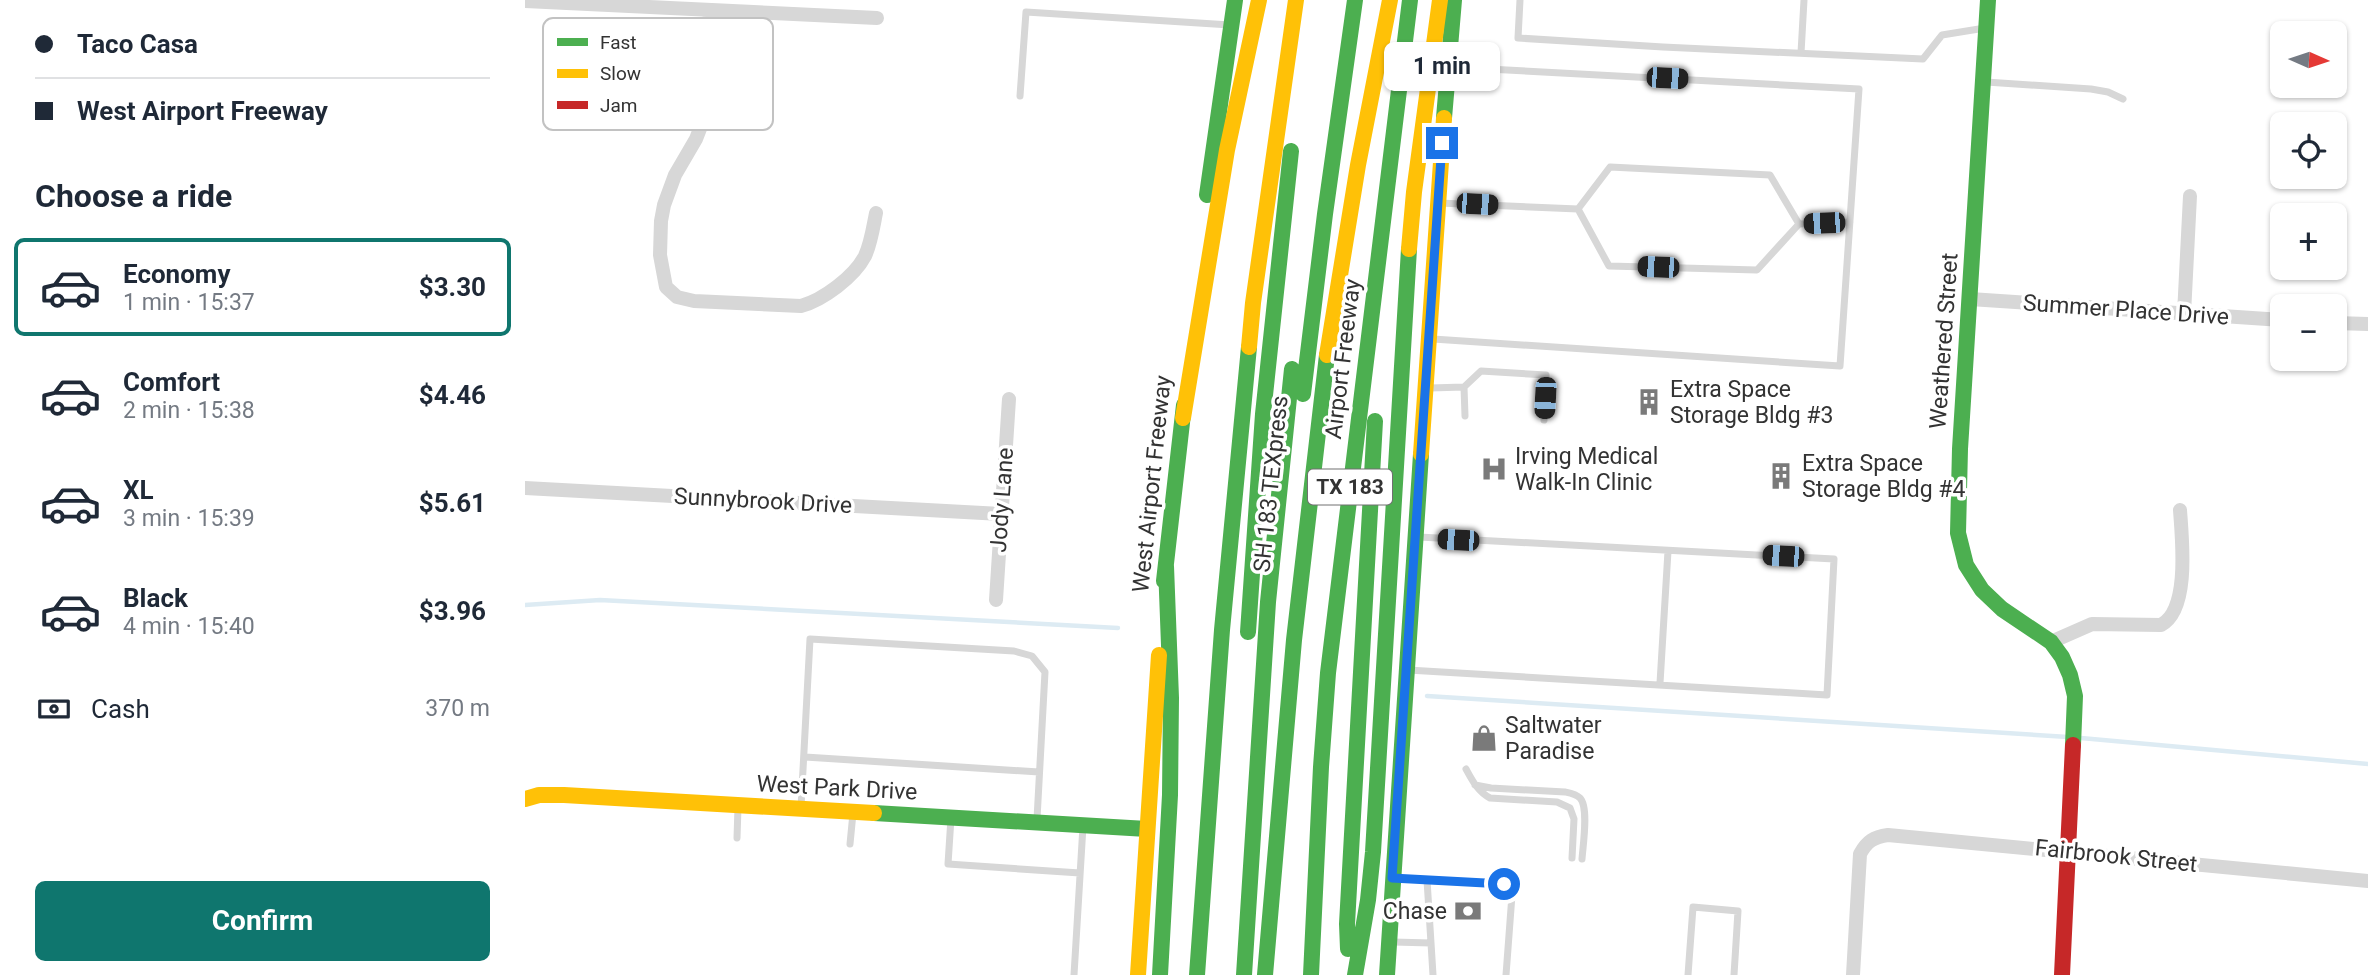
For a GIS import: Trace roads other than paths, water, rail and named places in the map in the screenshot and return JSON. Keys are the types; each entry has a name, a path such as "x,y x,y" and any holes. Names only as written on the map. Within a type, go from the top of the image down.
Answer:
{"main road":[{"name":"West Airport Freeway","path":"1138,975 1165,566 1197,277 1235,0"},
{"path":"1182,418 1227,150 1259,0"},
{"path":"1197,975 1222,630 1251,317 1296,0"},
{"path":"1247,648 1263,414 1276,282 1308,25 1306,0"},
{"name":"SH 183 TEXpress","path":"1244,975 1268,603 1277,506 1317,166 1341,0"},
{"name":"SH 183 TEXpress","path":"1259,975 1259,917 1277,669 1299,439 1325,214 1356,0"},
{"path":"1265,975 1294,640 1323,377 1358,166 1390,0"},
{"name":"Airport Freeway","path":"1311,975 1328,673 1410,0"},
{"path":"1352,975 1369,900 1374,852 1403,318 1415,192 1440,0"},
{"path":"1387,975 1415,537 1420,510 1425,388 1454,0"},
{"name":"Weathered Street","path":"1988,0 1958,533 1966,565 1982,590 2002,609 2051,642 2062,657 2075,696 2062,975"},
{"path":"1352,975 1346,925 1380,340 1373,301"},
{"path":"1160,975 1170,795 1171,698 1165,566"},
{"path":"1232,975 1242,756"},
{"name":"West Park Drive","path":"525,799 538,795 564,795 1147,829"}],"street":[{"path":"525,1 877,18"},
{"path":"709,18 710,10"},
{"path":"700,130 675,175 664,205 660,255 666,287 677,297 694,302 801,306 810,303 835,288 859,266 872,235 876,214"},
{"path":"2184,314 2190,196"},
{"name":"Summer Place Drive","path":"1970,299 2270,319"},
{"path":"2347,323 2368,324"},
{"name":"Jody Lane","path":"996,600 1009,399"},
{"name":"Sunnybrook Drive","path":"525,488 1002,514"},
{"path":"2051,642 2092,624 2161,625 2169,621 2180,596 2180,510"},
{"name":"Fairbrook Street","path":"1853,975 1860,854 1865,843 1877,837 1888,835 2068,851 2368,881"}],"lane":[{"path":"1520,0 1518,38 1923,59 1942,35 1986,28"},
{"path":"1801,53 1804,0"},
{"path":"1020,96 1026,12 1230,25"},
{"path":"1429,339 1840,366 1859,89 1469,68"},
{"path":"1983,82 2091,89 2108,92 2123,99"},
{"path":"1578,209 1610,167 1770,175 1799,224"},
{"path":"1438,203 1578,209"},
{"path":"1578,209 1609,266 1757,270 1799,224 1850,222"},
{"path":"1425,388 1464,387 1481,371 1546,375 1544,420"},
{"path":"1464,387 1465,416"},
{"path":"1406,670 1827,695 1834,559 1415,537"},
{"path":"1660,683 1668,551"},
{"path":"801,809 810,639 954,646 1014,650 1032,656 1045,672 1037,823"},
{"path":"804,757 1039,772"},
{"path":"1466,769 1475,785 1490,798 1557,802 1570,808 1574,819 1572,858"},
{"path":"1475,785 1565,792 1582,799 1585,807 1582,859"},
{"path":"737,838 739,805"},
{"path":"851,844 853,812"},
{"path":"951,818 948,864 1080,873"},
{"path":"1074,975 1083,826"},
{"path":"1392,878 1504,884 1512,895 1506,975"},
{"path":"1427,880 1433,975"},
{"path":"1688,975 1693,907 1738,911 1734,975"},
{"path":"1389,941 1431,943"}],"waterway":[{"path":"525,605 600,600 1118,628"},
{"path":"1427,696 2068,737"},
{"path":"2081,738 2368,764"}],"place":[{"name":"Extra Space Storage Bldg #3","path":"1649,402"},
{"name":"Irving Medical Walk-In Clinic","path":"1494,469"},
{"name":"Extra Space Storage Bldg #4","path":"1781,476"},
{"name":"Saltwater Paradise","path":"1484,738"},
{"name":"Chase","path":"1468,911"}]}
